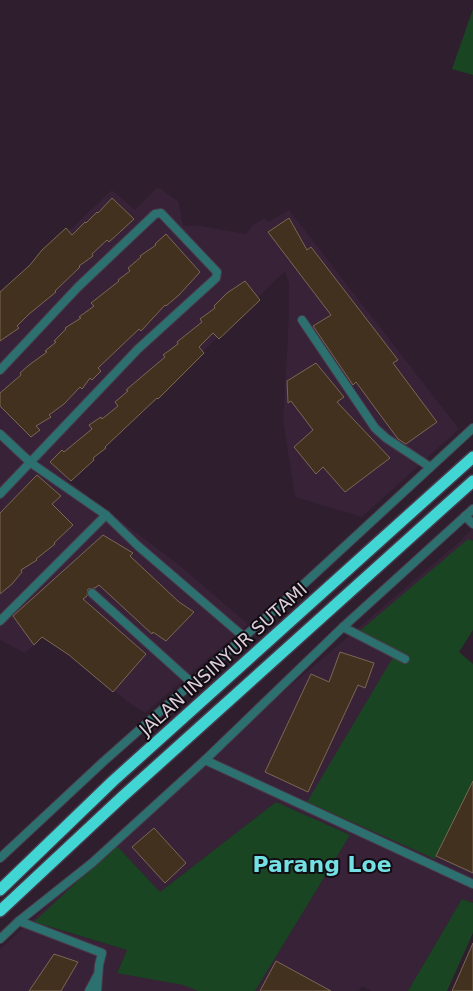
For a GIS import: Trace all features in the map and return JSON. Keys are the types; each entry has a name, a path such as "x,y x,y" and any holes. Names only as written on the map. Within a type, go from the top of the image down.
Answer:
{"highway":[{"name":"JALAN INSINYUR SUTAMI","path":"0,890 113,781 473,457"},
{"name":"JALAN INSINYUR SUTAMI","path":"0,911 122,797 473,481"}],"street":[{"path":"0,370 78,287 155,214 161,213 216,272 216,278 138,349 0,494"},
{"path":"302,320 375,428 386,438 430,467"},
{"path":"0,858 103,762 305,583 473,428"},
{"path":"0,434 31,463 106,516 244,637"},
{"path":"0,939 19,921 92,864 205,760 343,628 473,509"},
{"path":"0,621 106,516"},
{"path":"465,516 473,524"},
{"path":"92,592 192,683"},
{"path":"343,628 405,659"},
{"path":"205,760 473,884"},
{"path":"19,921 102,953 98,965 97,991"},
{"path":"89,991 98,974"}],"shaded area":[{"path":"158,187 179,202 183,226 201,226 246,234 252,226 264,218 268,222 289,210 459,429 362,517 295,497 283,420 289,316 289,284 285,271 182,372 67,480 179,565 248,624 145,713 128,702 46,634 25,653 0,640 0,296 112,190 135,210"},
{"path":"473,528 473,541 468,540 395,654 473,783 473,903 462,899 408,991 372,991 362,986 359,991 255,991 350,835 276,802 160,892 116,845 35,923 127,950 117,972 183,985 198,991 0,991 0,949 276,698"}],"green space":[{"path":"473,9 473,75 452,69"},
{"path":"468,539 473,541 473,630 459,652 473,664 473,783 435,859 307,802 395,654 355,635"},
{"path":"276,802 350,835 255,991 198,991 183,985 117,973 127,950 34,922 116,845 160,892"},
{"path":"462,899 473,903 473,933 447,991 408,991"}],"building":[{"path":"112,198 134,219 109,242 107,240 92,254 93,256 79,266 56,292 17,326 19,328 0,341 0,292 30,265 42,250 66,228 72,235 85,222 98,213"},
{"path":"289,218 307,250 311,247 398,360 393,363 437,422 406,444 398,439 356,382 353,385 313,326 331,315 268,232"},
{"path":"166,234 200,272 141,331 139,329 98,368 101,371 92,380 90,378 82,389 80,387 64,404 49,415 51,417 36,426 40,430 31,437 0,406 0,393 21,375 20,373 29,365 47,352 45,351 56,342 54,341 65,328 81,318 79,317 94,306 91,303 130,271 128,268 140,256 156,245"},
{"path":"245,281 260,300 219,339 213,333 199,347 204,353 158,399 93,458 94,460 71,481 50,462 62,450 64,452 92,429 89,425 101,417 102,419 118,406 115,402 128,391 126,390 165,357 163,355 178,344 177,342 202,322 200,319 215,308 214,306 227,293"},
{"path":"316,363 344,397 337,402 390,458 345,492 323,467 316,474 294,447 313,430 291,401 288,403 287,381"},
{"path":"37,475 61,496 52,504 73,525 37,560 21,570 22,572 12,584 0,594 0,513"},
{"path":"103,535 133,553 130,556 179,602 194,612 166,641 153,632 152,634 99,585 88,589 87,596 83,599 146,654 113,692 69,655 42,637 34,645 13,616"},
{"path":"340,652 374,663 365,688 358,685 308,792 265,772 311,674 329,682"},
{"path":"473,781 473,873 436,856"},
{"path":"154,828 186,863 165,883 132,847"},
{"path":"473,943 473,991 452,991"},
{"path":"54,954 78,962 61,991 29,991"},
{"path":"276,961 331,991 260,991"}],"district":[{"name":"Parang Loe","path":"322,864"}]}
